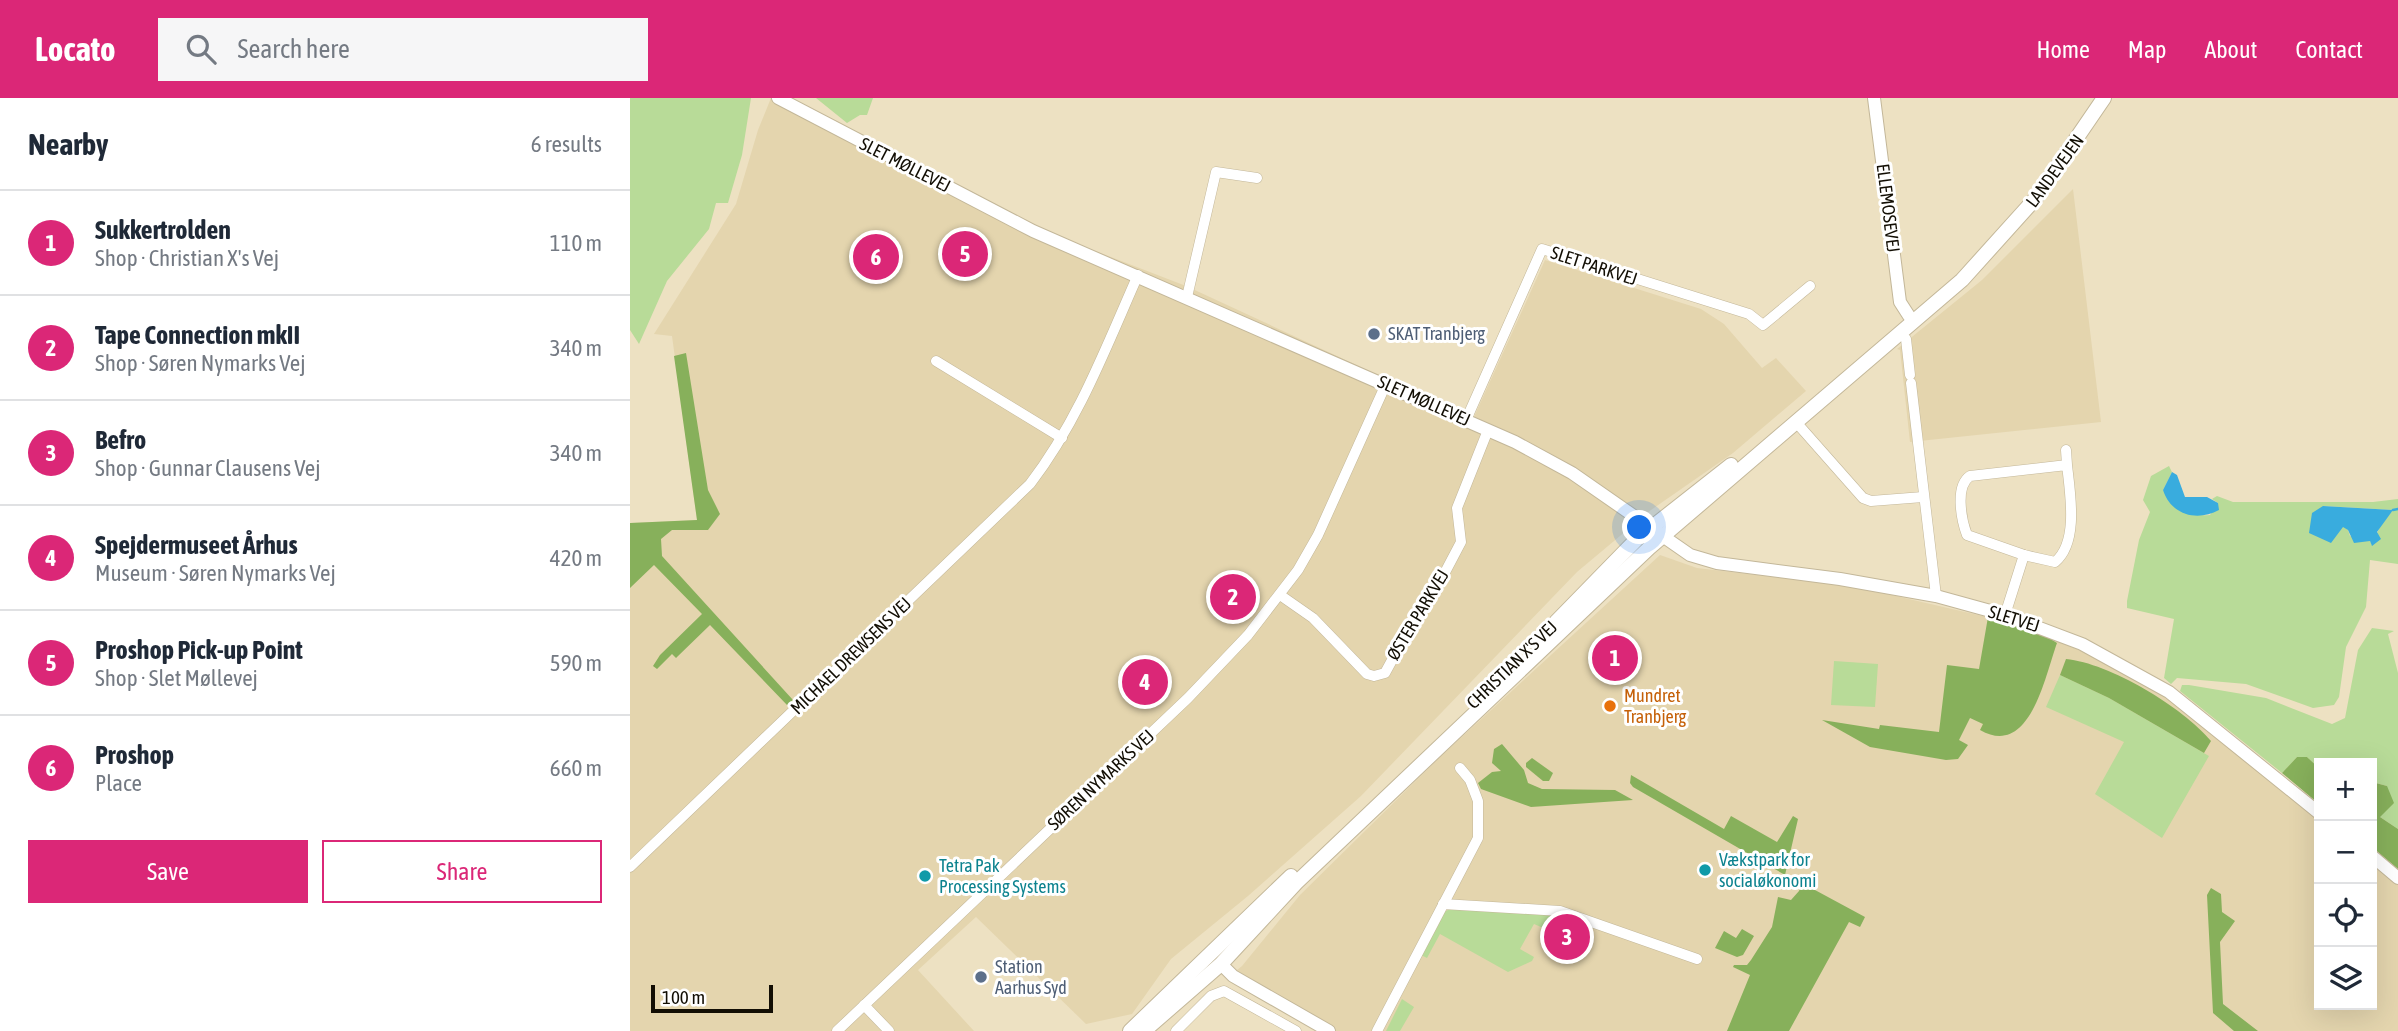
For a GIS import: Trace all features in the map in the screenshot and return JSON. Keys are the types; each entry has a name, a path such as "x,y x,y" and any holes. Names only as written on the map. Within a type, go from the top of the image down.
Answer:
{"main road":[{"name":"LANDEVEJEN","path":"1911,319 2000,239 2050,180 2104,98"},
{"name":"CHRISTIAN X'S VEJ","path":"1144,1031 1220,964 1296,883 1655,532 1796,421 1900,333 1911,319"},
{"name":"CHRISTIAN X'S VEJ","path":"1130,1031 1569,610 1744,456 1911,319"},
{"path":"1199,964 1211,961 1220,964 1222,953 1290,877"}],"street":[{"name":"SLET MØLLEVEJ","path":"778,98 1033,231 1488,430 1572,472 1655,532"},
{"name":"ELLEMOSEVEJ","path":"1874,98 1900,302 1911,319"},
{"path":"1187,297 1216,172 1257,178"},
{"name":"SLET PARKVEJ","path":"1466,420 1542,249 1749,314 1763,325 1810,286"},
{"name":"MICHAEL DREWSENS VEJ","path":"630,867 1030,484 1062,438 1083,399 1138,275"},
{"path":"1900,333 1906,338 1936,596"},
{"path":"936,361 1062,438"},
{"name":"SØREN NYMARKS VEJ","path":"837,1031 1214,673 1280,595 1318,535 1386,384"},
{"path":"1796,421 1863,498 1871,501 1923,497"},
{"name":"ØSTER PARKVEJ","path":"1280,595 1313,618 1367,674 1374,676 1384,673 1436,580 1441,580 1461,542 1457,508 1488,430"},
{"path":"2066,450 2072,516 2060,558 2050,563 1967,535 1961,488 1964,480 1970,476 2067,465"},
{"name":"SLETVEJ","path":"1655,532 1690,555 1717,563 1840,579 1936,596 2005,615 2082,644 2169,692 2314,809"},
{"path":"2005,615 2024,555"},
{"path":"1377,1031 1479,832 1480,813 1475,790 1460,768"},
{"path":"2377,860 2398,878"},
{"path":"1443,904 1560,911 1697,959"},
{"path":"1220,964 1233,976 1329,1031"},
{"path":"1176,1031 1211,996 1224,991 1296,1031"},
{"path":"864,1005 889,1031"}],"shaded area":[{"path":"771,98 787,98 1041,230 1186,286 1473,419 1545,260 1701,309 1724,324 1762,368 1776,358 1806,391 1733,453 1651,510 1577,572 1361,796 1248,896 1171,959 1132,1014 1086,1024 976,917 918,970 974,1031 630,1031 630,523 697,520 672,336 654,334 736,204 758,130"},
{"path":"2073,189 2101,422 1910,442 1900,350 1897,349 1982,280"},
{"path":"1660,555 1697,568 1857,587 2004,621 2079,650 2146,685 2197,719 2314,816 2314,1010 2377,1010 2377,867 2398,885 2398,1031 1329,1031 1231,975 1242,966 1300,895 1440,757"}],"green space":[{"path":"630,98 751,98 742,155 728,203 716,203 709,229 667,281 639,344 630,330"},
{"path":"816,98 873,98 867,115 860,115 847,123"},
{"path":"686,353 708,490 720,514 708,530 672,530 661,539 662,556 793,700 787,705 710,625 676,658 672,654 657,669 653,666 660,655 702,614 654,565 630,588 630,523 697,520 674,356"},
{"path":"2169,466 2172,472 2163,490 2184,509 2202,515 2210,515 2218,503 2212,499 2217,496 2233,502 2373,502 2398,499 2398,564 2370,560 2366,607 2346,647 2339,697 2334,705 2313,708 2246,684 2177,678 2171,684 2164,678 2174,619 2127,608 2139,540 2150,512 2143,500 2151,476","holes":["2323,506 2393,510 2381,524 2372,545 2370,541 2350,536 2348,530"]},
{"path":"1988,617 2046,636 2057,643 2033,710 2023,724 2011,733 1997,736 1980,730 1983,724 1970,718 1959,740 1968,745 1958,759 1946,760 1870,747 1822,720 1879,729 1880,725 1939,732 1947,665 1979,669"},
{"path":"2372,628 2394,631 2388,634 2398,673 2398,829 2380,817 2387,786 2377,783 2377,758 2314,758 2314,763 2307,757 2297,757 2282,773 2180,691 2182,685 2189,685 2266,698 2332,724 2345,718 2358,650"},
{"path":"2066,659 2103,669 2164,701 2183,714 2211,741 2204,753 2109,698 2060,675"},
{"path":"1834,661 1878,664 1875,707 1831,705"},
{"path":"2060,675 2109,698 2209,756 2162,838 2095,794 2124,742 2046,707"},
{"path":"1502,744 1524,770 1528,783 1542,789 1615,790 1633,800 1531,807 1481,789 1478,783 1492,772 1501,771 1492,763 1494,749"},
{"path":"2297,757 2307,757 2314,763 2314,800 2282,773"},
{"path":"1532,758 1553,773 1549,781 1543,781 1526,767 1526,763"},
{"path":"1631,775 1724,829 1731,816 1777,842 1793,816 1798,819 1785,875 1633,787 1630,783"},
{"path":"2377,783 2387,786 2394,803 2380,817 2398,829 2398,869 2377,851"},
{"path":"1802,883 1865,917 1860,927 1849,922 1789,1031 1727,1031 1750,975 1733,967 1734,965 1747,965 1772,927 1778,897 1791,900"},
{"path":"2211,888 2221,894 2222,912 2235,921 2220,942 2223,1004 2258,1031 2234,1031 2213,1013 2207,895"},
{"path":"1452,908 1550,915 1552,921 1548,930 1534,924 1520,949 1534,957 1532,961 1508,972 1440,934 1427,958 1421,955 1442,913"},
{"path":"1742,929 1754,936 1743,955 1737,957 1715,948 1724,931 1736,938"},
{"path":"1402,999 1414,1007 1400,1031 1386,1031"}],"water":[{"path":"2172,472 2177,475 2185,497 2207,497 2218,503 2219,510 2194,516 2178,510 2167,499 2163,490"},
{"path":"2323,506 2393,510 2377,532 2381,539 2372,546 2370,541 2354,543 2348,530 2343,527 2331,543 2309,533 2312,513"}],"waterway":[{"path":"2393,510 2398,509"}],"place":[{"name":"Proshop Pick-up Point","path":"965,254"},
{"name":"Proshop","path":"876,257"},
{"name":"SKAT Tranbjerg","path":"1374,334"},
{"name":"Tape Connection mkII","path":"1233,597"},
{"name":"Sukkertrolden","path":"1615,658"},
{"name":"Spejdermuseet Århus","path":"1145,682"},
{"name":"Mundret Tranbjerg","path":"1610,706"},
{"name":"Vækstpark for socialøkonomi","path":"1705,870"},
{"name":"Tetra Pak Processing Systems","path":"925,876"},
{"name":"Befro","path":"1567,937"},
{"name":"Station Aarhus Syd","path":"981,977"}]}
